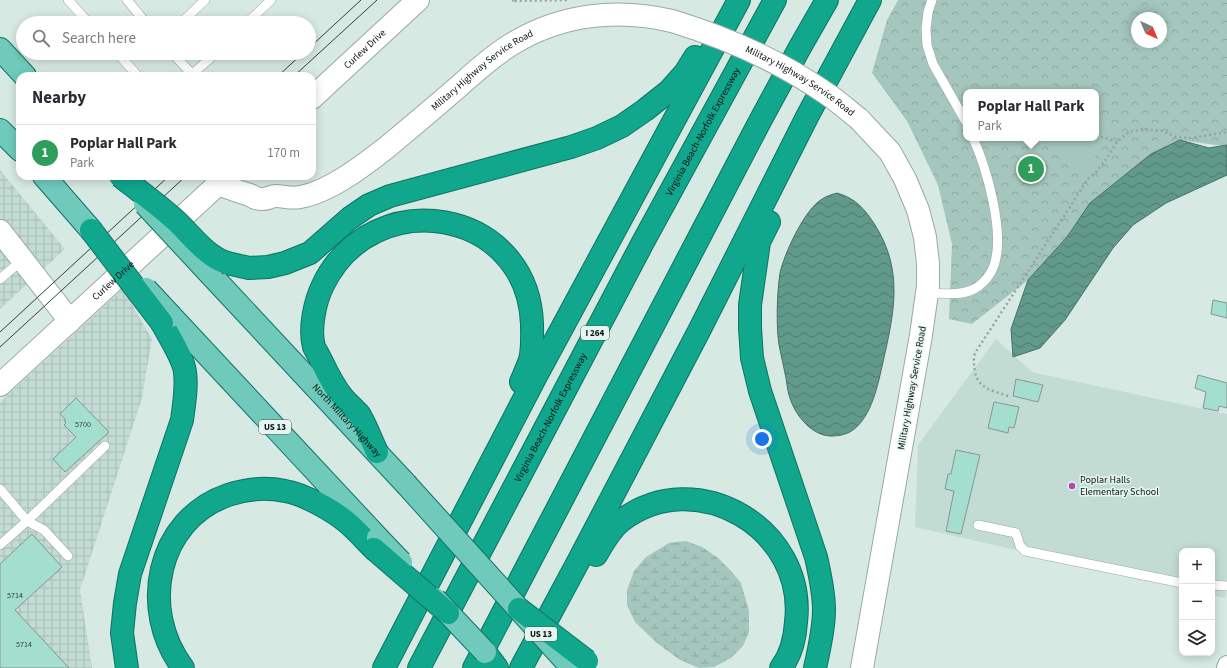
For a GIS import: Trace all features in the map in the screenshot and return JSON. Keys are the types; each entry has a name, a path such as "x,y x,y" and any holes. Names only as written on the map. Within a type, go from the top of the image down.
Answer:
{"highway":[{"path":"124,180 174,219 200,245 220,261 219,269 268,267 285,263 310,253 350,218 369,205 390,196 571,147 597,138 622,126 669,92 685,73 734,0"},
{"path":"384,668 487,470 739,0"},
{"name":"Virginia Beach-Norfolk Expressway","path":"419,668 642,244 775,0"},
{"path":"489,664 763,116 826,0"},
{"path":"524,662 582,555 700,328 808,115 870,0"},
{"path":"808,115 775,207 759,242 750,305 750,328 752,358 760,390 816,557 822,584 824,610 823,624 815,668"},
{"path":"377,452 359,415 331,382 314,346 314,311 320,291 329,273 340,257 368,235 387,226 406,221 426,220 446,222 468,229 486,239 500,250 513,265 523,282 531,315 532,338 530,359 487,470"},
{"path":"91,230 166,319 184,368 185,402 182,420 130,574 122,632 128,668"},
{"path":"183,668 176,660 167,642 161,622 158,606 159,582 163,563 168,549 178,532 188,520 202,508 219,498 237,492 261,488 284,490 303,496 321,506 348,523 376,544 448,613"},
{"path":"524,662 590,566 606,538 620,522 633,513 651,505 670,500 690,500 710,502 729,509 750,521 765,533 786,561 793,580 797,598 797,614 795,633 791,648 782,668"},
{"path":"370,668 381,648 443,555"},
{"path":"518,608 584,666"}],"main road":[{"path":"0,49 21,72"},
{"path":"0,130 16,146"},
{"path":"47,180 91,230"},
{"name":"North Military Highway","path":"219,269 377,452 518,608"},
{"name":"US 13","path":"166,319 376,544"},
{"path":"448,613 489,664"}],"street":[{"name":"Curlew Drive","path":"316,94 418,0"},
{"name":"Military Highway Service Road","path":"223,180 261,200 275,196 299,198 314,194 358,168 414,125 493,57 512,44 553,25 578,18 604,14 637,15 672,21 699,29 770,60 798,75 831,97 859,119 890,152 905,179 918,210 925,236 928,264 927,294 921,335 862,668"},
{"name":"Curlew Drive","path":"0,385 223,180"},
{"path":"249,180 268,188 275,196"},
{"path":"0,231 70,321"}],"lane":[{"path":"68,0 83,16"},
{"path":"126,0 140,16"},
{"path":"188,16 205,0"},
{"path":"254,16 271,0"},
{"path":"932,0 928,12 926,29 927,45 933,64 963,117"},
{"path":"123,60 134,72"},
{"path":"178,60 188,72"},
{"path":"194,72 208,60"},
{"path":"927,294 962,293 974,289 984,282 990,274 995,262 998,244 996,217 990,185 974,141"},
{"path":"0,279 22,260"},
{"path":"0,545 105,446"},
{"path":"0,489 27,521 44,530 68,556"},
{"path":"978,525 1016,533 1020,546 1025,551 1179,582"},
{"path":"1215,585 1227,586"}],"path":[{"path":"514,0 512,2 570,0"},
{"path":"1008,396 990,390 981,385 976,378 973,361 975,353 1088,179 1108,158 1117,142 1129,132 1142,129 1163,131 1176,136 1190,138 1227,132"},
{"path":"1099,136 1117,142"}],"shaded area":[{"path":"0,170 65,249 0,309"},
{"path":"123,289 152,339 142,398 80,590 92,668 0,668 0,402"},
{"name":"Poplar Halls Elementary School","path":"996,339 1032,372 1227,414 1227,588 1225,598 1215,596 1215,548 1179,548 1179,587 915,527 918,445"}],"green space":[{"path":"898,0 1227,0 1227,145 1223,146 1180,140 1090,203 1067,237 1028,280 972,324 949,319 952,244 938,185 907,121 872,73 887,20"},
{"path":"1038,75 1059,89 1029,89"},
{"path":"1099,115 1115,125 1086,171 1040,141 1099,141"},
{"path":"686,541 702,547 718,558 732,572 741,583 749,611 749,632 743,646 731,658 714,667 699,668 680,660 657,643 635,622 627,605 627,590 634,571 646,557 669,543"}],"water":[{"path":"1180,140 1209,148 1227,145 1227,175 1166,203 1133,225 1113,248 1065,320 1040,348 1013,357 1011,329 1028,280 1067,237 1090,203 1151,154"},
{"path":"837,193 849,198 859,205 875,225 884,242 890,259 894,292 893,309 887,344 870,408 860,424 853,430 842,435 830,436 823,435 811,429 801,419 791,401 779,345 777,309 782,265 800,225 806,215 818,202 829,195"}],"building":[{"path":"1213,300 1227,303 1227,318 1211,314"},
{"path":"1198,375 1227,383 1227,408 1219,406 1218,411 1203,408 1206,392 1195,388"},
{"path":"1016,379 1043,385 1038,402 1013,396"},
{"path":"76,398 109,432 65,472 53,459 76,437 64,425 66,423 64,421 66,420 60,414"},
{"path":"994,402 1019,407 1014,428 1009,427 1008,433 988,428"},
{"path":"956,450 980,455 961,534 946,531 954,491 945,489 948,474 951,474"},
{"path":"32,534 62,567 15,610 69,668 0,668 0,564"}],"tram line":[{"path":"316,42 361,0"},
{"path":"316,56 377,0"},
{"path":"282,72 295,60"},
{"path":"298,72 311,60"},
{"path":"0,332 165,180"},
{"path":"0,347 182,180"}],"place":[{"name":"Poplar Hall Park","path":"1031,169"},
{"name":"Poplar Halls Elementary School","path":"1072,486"}]}
